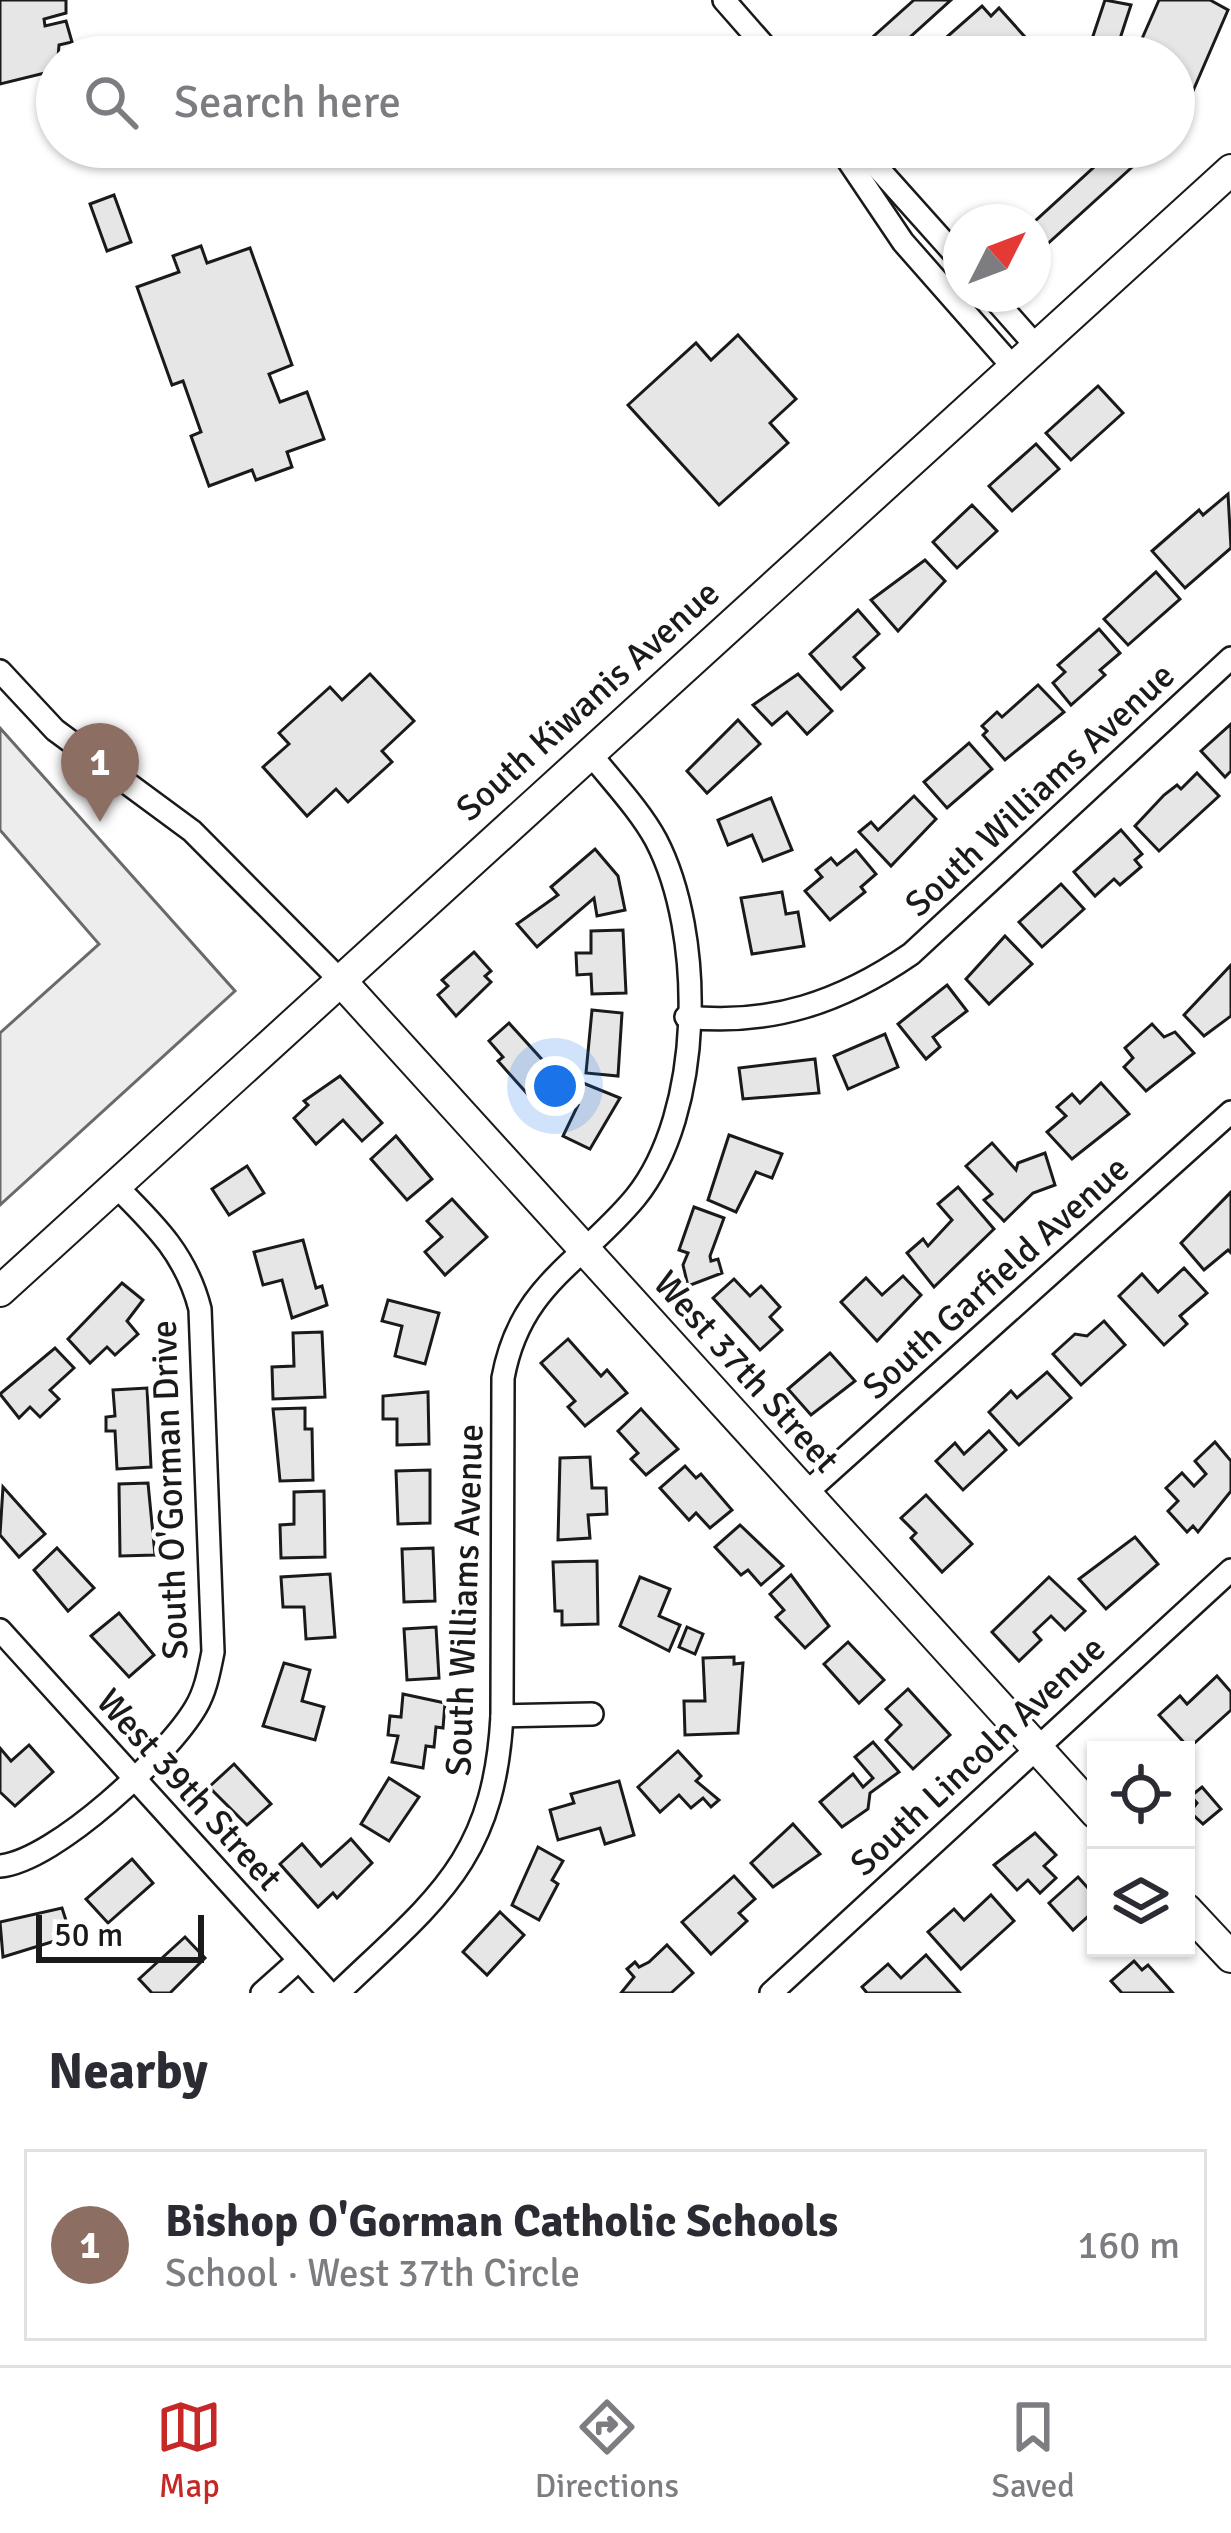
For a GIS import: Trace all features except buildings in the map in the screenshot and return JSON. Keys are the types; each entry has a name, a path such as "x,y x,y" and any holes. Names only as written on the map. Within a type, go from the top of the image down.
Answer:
{"main road":[{"name":"South Kiwanis Avenue","path":"0,1291 1231,170"},
{"name":"West 37th Street","path":"340,980 1087,1804"},
{"path":"1195,1919 1231,1957"}],"street":[{"path":"724,0 756,36"},
{"path":"852,168 903,242 1025,357"},
{"path":"878,168 943,241"},
{"path":"1000,312 1025,357"},
{"name":"South Williams Avenue","path":"686,1017 725,1021 798,1011 875,979 911,954 1231,658"},
{"path":"0,671 55,730 192,831 340,980"},
{"name":"South Williams Avenue","path":"338,1993 459,1872 489,1811 500,1767 502,1716 503,1378 518,1324 535,1296 633,1200 670,1139 685,1076 687,948 671,875 654,836 589,752"},
{"name":"South Garfield Avenue","path":"805,1494 1231,1112"},
{"name":"South O'Gorman Drive","path":"0,1866 48,1847 134,1778 199,1703 213,1652 203,1333 182,1257 115,1185"},
{"name":"South Lincoln Avenue","path":"771,1993 1231,1570"},
{"name":"West 39th Street","path":"0,1630 329,1993"},
{"path":"502,1716 592,1714"},
{"path":"262,1993 299,1960"}],"shaded area":[{"path":"0,728 235,991 0,1205 0,1033 99,944 0,830"}],"place":[{"name":"Bishop O'Gorman Catholic Schools","path":"100,822"}]}
